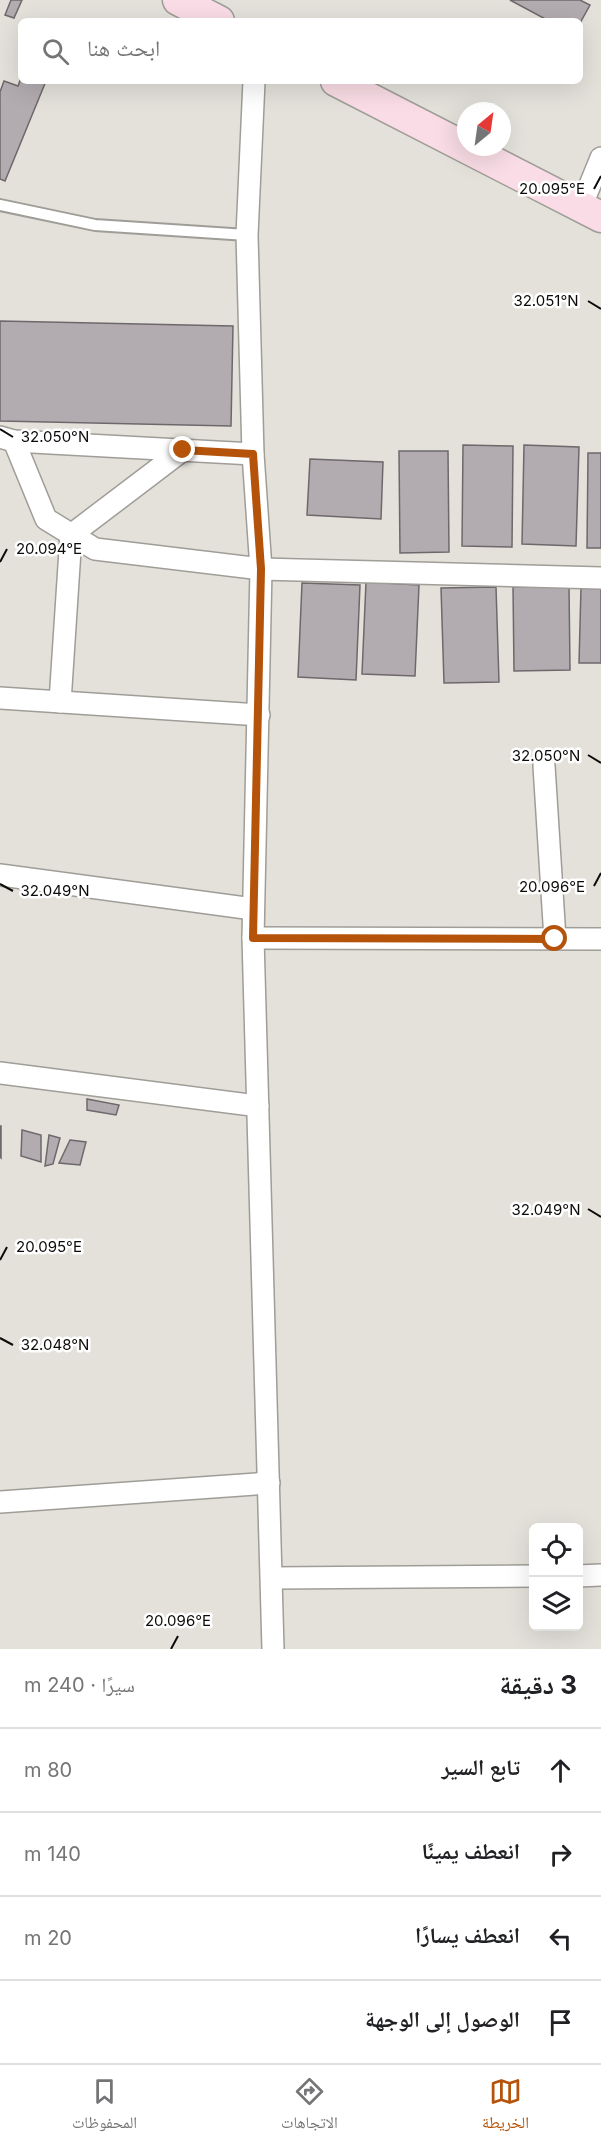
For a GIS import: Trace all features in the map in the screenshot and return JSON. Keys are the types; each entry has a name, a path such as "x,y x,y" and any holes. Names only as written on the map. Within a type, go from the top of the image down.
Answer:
{"street":[{"path":"188,2 214,18"},
{"path":"254,84 247,235 253,454 261,569 253,938 273,1649"},
{"path":"342,84 591,212 601,158"},
{"path":"253,454 7,440 46,519 95,549 261,569 601,578"},
{"path":"60,702 72,535 183,450"},
{"path":"0,698 259,715"},
{"path":"544,766 555,939"},
{"path":"0,875 253,909"},
{"path":"253,938 601,939"},
{"path":"0,1073 258,1106"},
{"path":"0,1502 269,1483"},
{"path":"583,1576 601,1575"},
{"path":"272,1578 529,1576"}],"lane":[{"path":"0,205 95,225 247,235"}],"building":[{"path":"11,0 22,0 14,18 5,15"},
{"path":"510,0 580,0 590,5 583,18 543,18"},
{"path":"4,81 18,86 19,84 45,84 5,181 0,179 0,92"},
{"path":"0,321 233,326 231,426 0,421"},
{"path":"463,445 513,446 512,547 462,546"},
{"path":"524,445 579,447 576,546 522,544"},
{"path":"399,451 448,451 449,552 400,553"},
{"path":"588,453 601,453 601,548 587,548"},
{"path":"310,459 383,462 381,519 307,515"},
{"path":"366,582 419,585 415,676 362,674"},
{"path":"302,583 360,585 356,680 298,677"},
{"path":"569,586 570,670 514,671 513,587"},
{"path":"496,587 499,682 444,683 441,588"},
{"path":"581,588 601,588 601,663 579,663"},
{"path":"87,1099 119,1105 116,1115 87,1110"},
{"path":"1,1126 1,1158 0,1157"},
{"path":"22,1130 41,1135 41,1162 21,1156"},
{"path":"49,1135 60,1138 53,1164 45,1166"},
{"path":"70,1140 86,1142 80,1165 59,1163"}],"route":[{"path":"183,450 253,454 261,569 253,938 555,939"}]}
